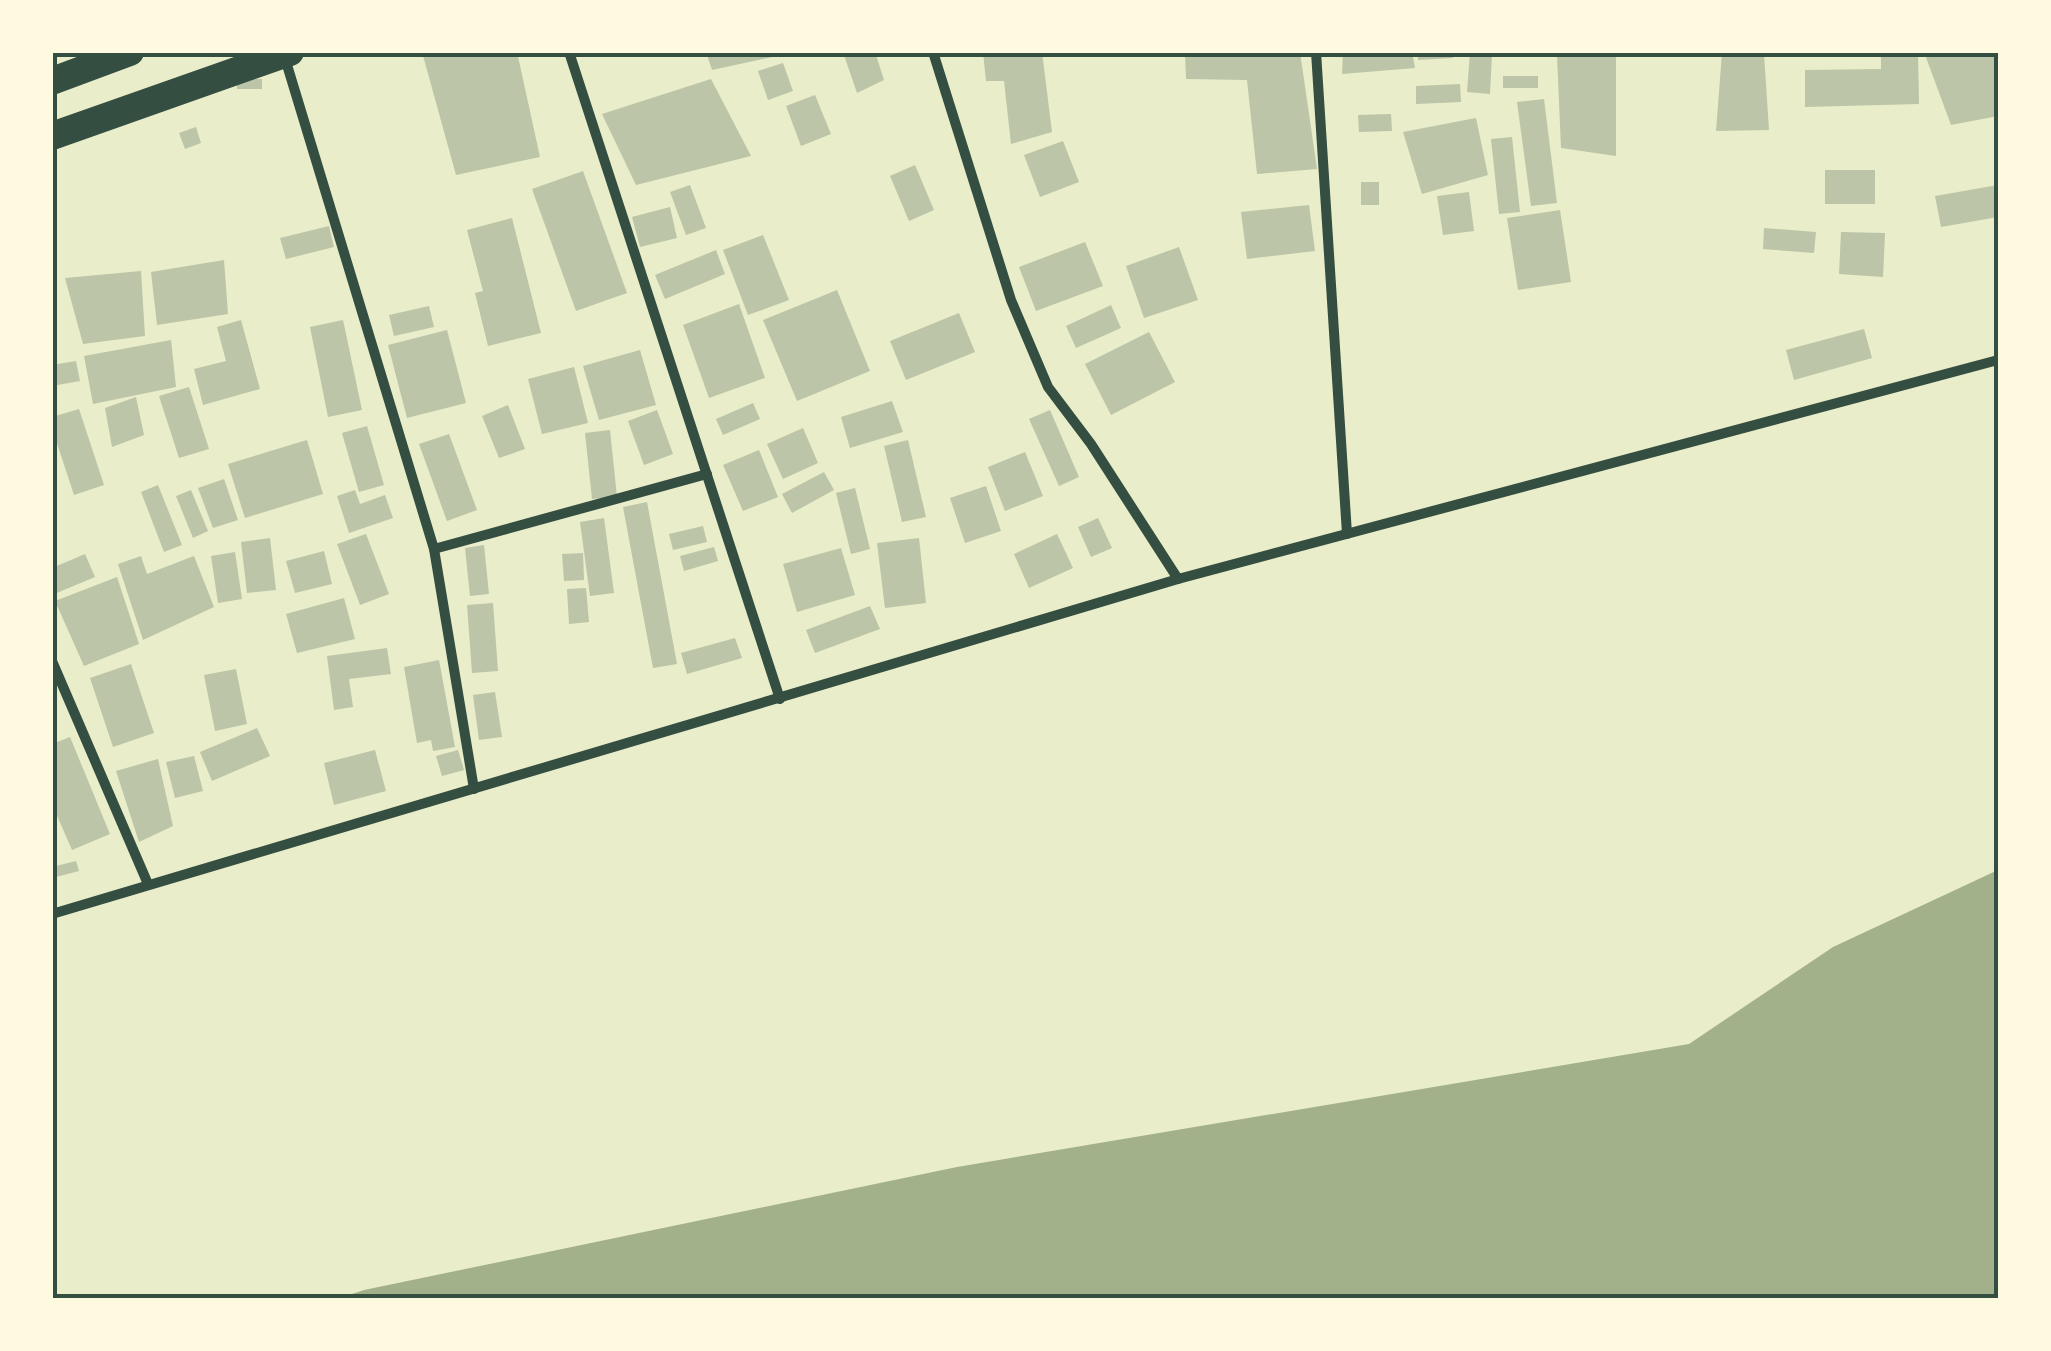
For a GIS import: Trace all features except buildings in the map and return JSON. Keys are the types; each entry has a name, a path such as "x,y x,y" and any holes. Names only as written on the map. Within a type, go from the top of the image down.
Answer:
{"highway":[{"path":"52,80 130,52"},
{"path":"52,136 286,53"}],"street":[{"path":"569,52 780,699"},
{"path":"933,52 1010,300 1048,386 1091,444 1178,579"},
{"path":"1316,52 1346,534"},
{"path":"286,53 434,549 474,788"},
{"path":"52,914 1178,579 1998,360"},
{"path":"434,549 707,474"},
{"path":"52,661 148,884"}],"shaded area":[{"path":"1998,870 1998,1298 340,1298 957,1167 1689,1044 1833,947"}]}
